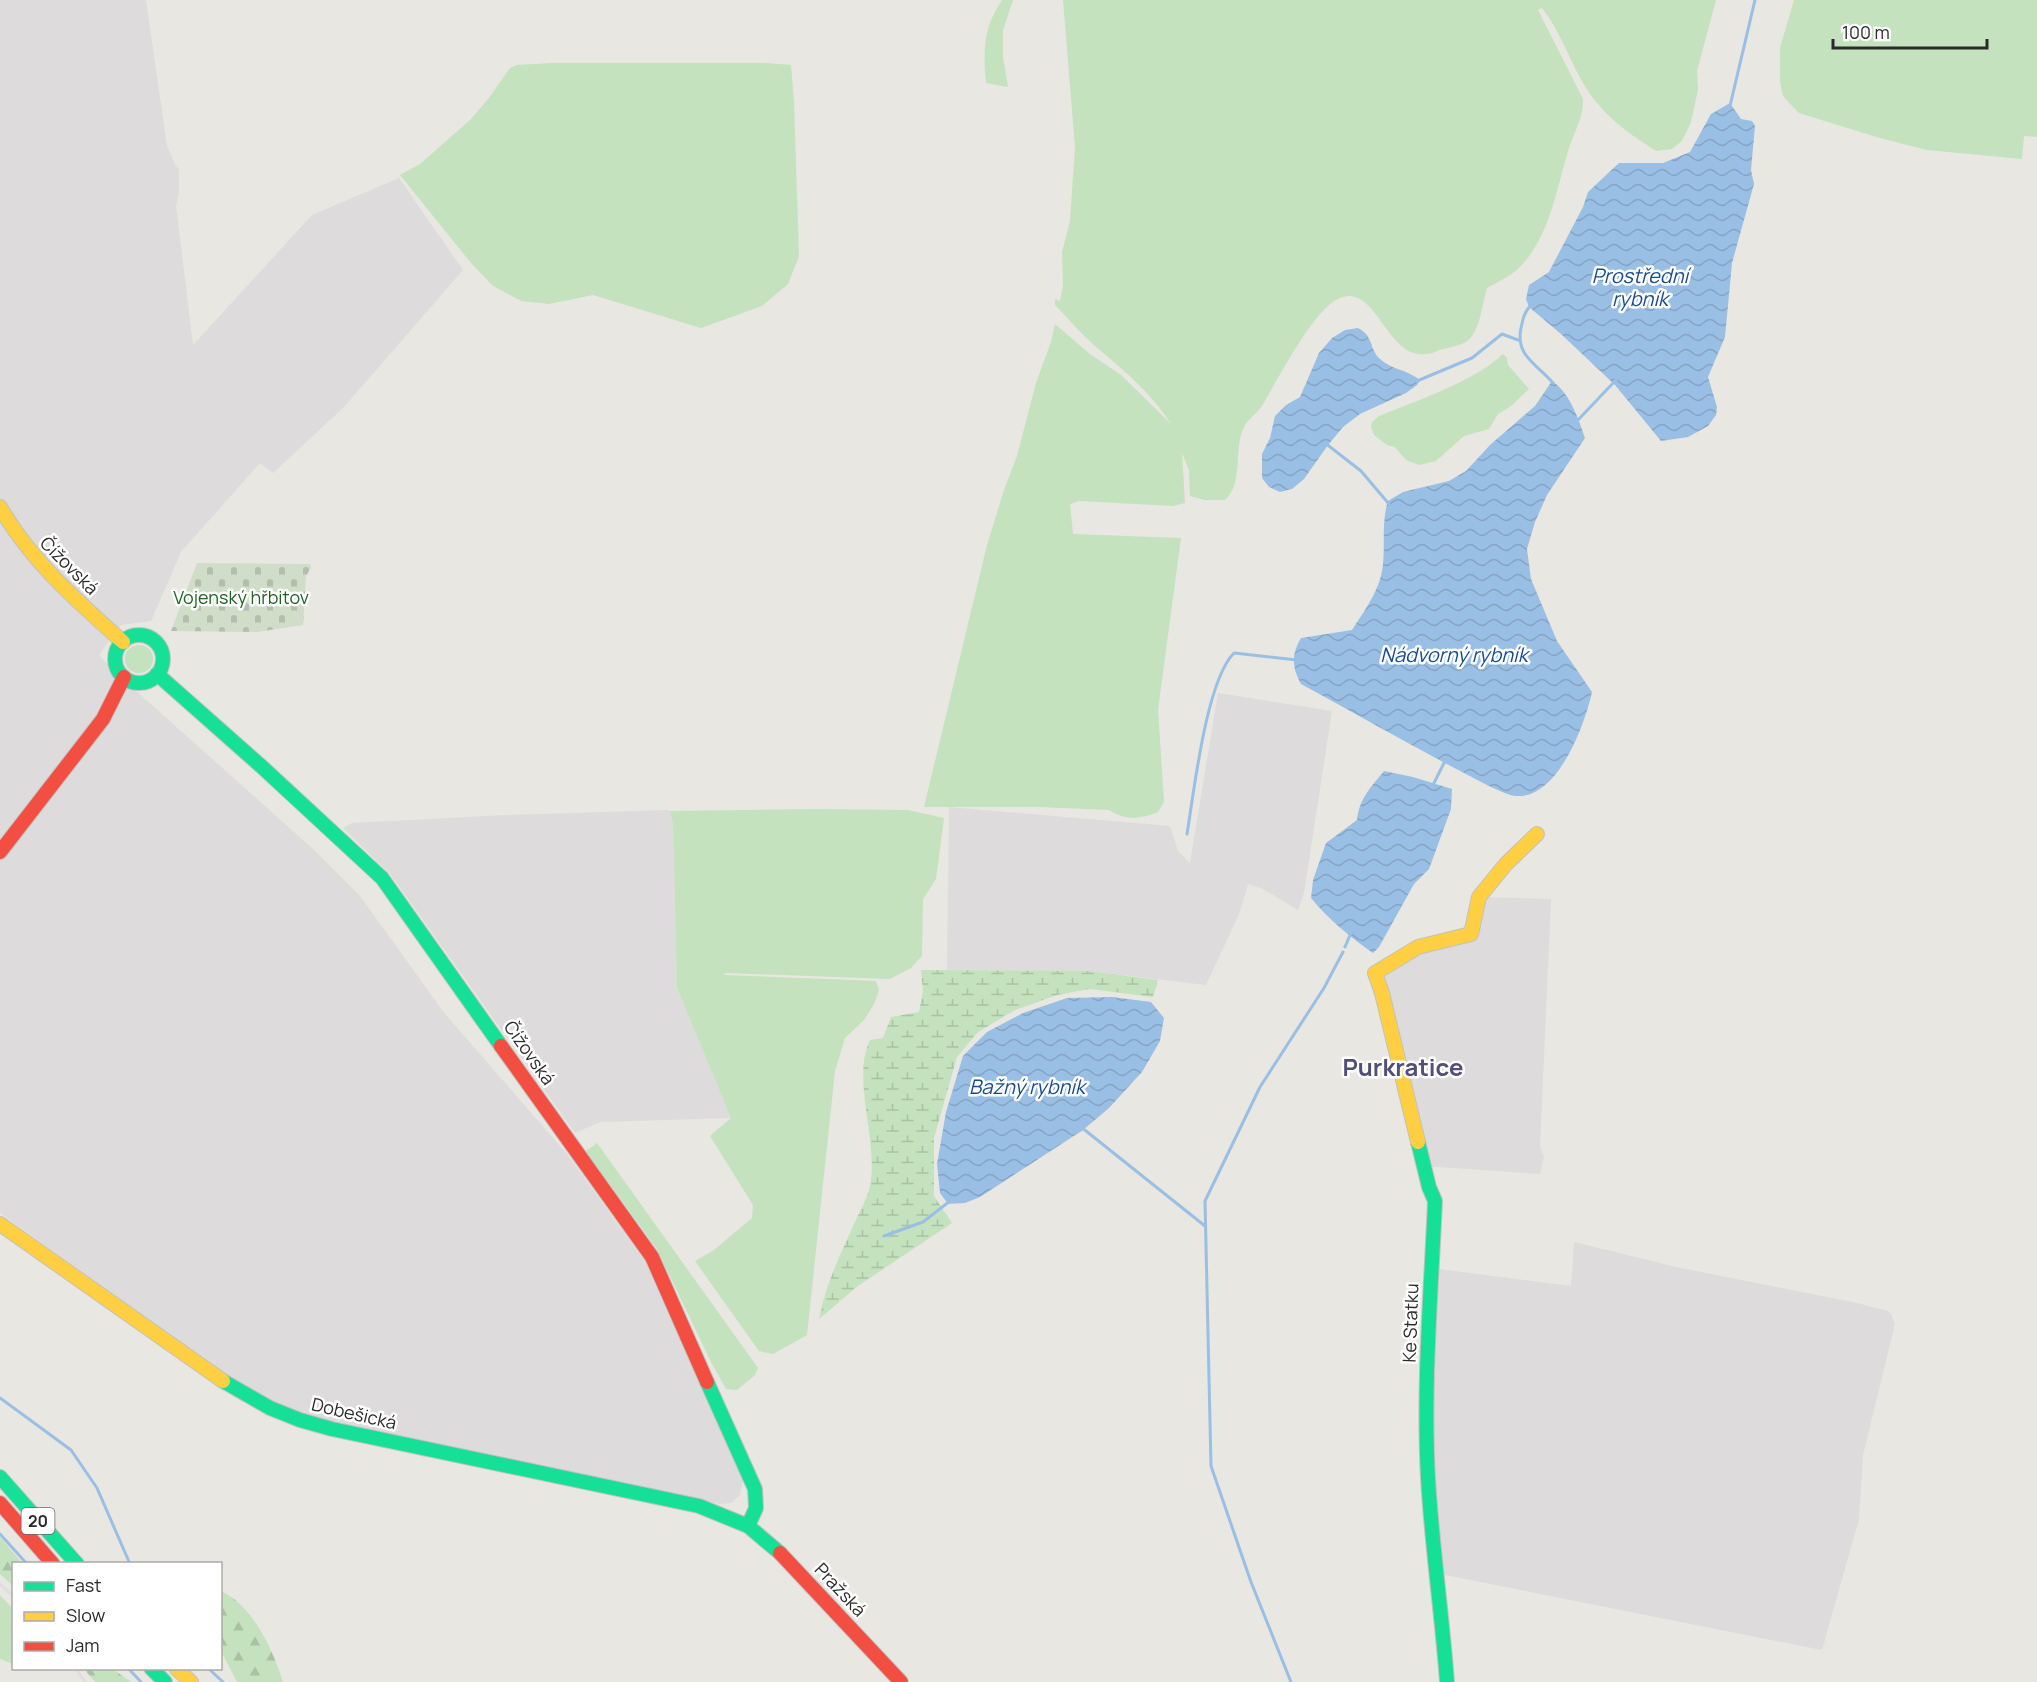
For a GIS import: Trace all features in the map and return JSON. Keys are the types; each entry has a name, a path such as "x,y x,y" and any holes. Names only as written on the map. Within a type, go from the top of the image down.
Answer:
{"main road":[{"name":"Čížovská","path":"0,507 29,552 54,579 123,642"},
{"path":"140,635 156,642 163,660 157,674 144,682 133,682 124,677 115,660 117,650 123,642 140,635"},
{"name":"Čížovská","path":"157,674 382,878 652,1257 755,1489 758,1509 756,1516 748,1526"},
{"path":"0,852 62,769 103,719 124,677"},
{"name":"Ke Statku","path":"1447,1682 1435,1573 1428,1477 1427,1382 1435,1201 1375,973 1418,947 1471,934 1479,897 1506,864 1537,834"},
{"name":"Dobešická","path":"0,1224 208,1372 270,1408 332,1429 699,1506 748,1526"},
{"name":"20","path":"0,1477 76,1562"},
{"name":"20","path":"0,1503 52,1562"},
{"name":"Pražská","path":"748,1526 788,1560 901,1682"},
{"path":"153,1670 165,1682"},
{"path":"178,1670 190,1682"}],"shaded area":[{"path":"0,0 146,0 167,146 179,170 179,192 176,206 193,345 312,215 399,178 463,270 344,407 273,473 260,463 181,552 151,621 121,625 99,655 115,672 314,850 360,896 445,1014 567,1154 645,1262 743,1479 740,1495 731,1503 719,1504 333,1424 299,1414 213,1366 0,1213"},
{"path":"1218,693 1332,711 1304,893 1298,910 1263,889 1248,884 1240,912 1206,985 1089,971 947,970 949,807 1170,826 1178,851 1190,863"},
{"path":"670,811 673,824 677,988 731,1118 600,1122 575,1133 391,875 343,828 352,823"},
{"path":"1479,897 1551,899 1540,1147 1544,1157 1540,1174 1424,1166 1375,973 1462,934"},
{"path":"1574,1242 1676,1267 1857,1303 1888,1311 1891,1314 1895,1324 1863,1455 1859,1519 1822,1650 1435,1573 1431,1268 1571,1286"}],"green space":[{"path":"1002,0 1013,0 1003,30 1003,57 1008,87 986,83 985,71 988,30"},
{"path":"1063,0 1716,0 1697,71 1698,90 1691,122 1682,141 1672,149 1656,151 1618,124 1598,104 1582,82 1550,19 1542,8 1538,10 1583,99 1582,112 1551,212 1538,242 1518,269 1487,288 1477,325 1471,338 1466,342 1430,354 1412,353 1401,345 1362,300 1351,296 1338,299 1328,306 1307,331 1262,406 1244,427 1239,445 1234,485 1225,500 1205,500 1190,496 1189,470 1182,453 1185,503 1173,506 1079,501 1070,504 1073,534 1181,538 1158,710 1164,802 1158,812 1139,817 1121,816 1109,810 1039,807 924,807 987,545 1017,456 1036,383 1055,324 1090,354 1121,375 1171,424 1145,391 1089,340 1055,305 1055,299 1060,301 1063,285 1062,252 1070,221 1075,147"},
{"path":"1794,0 2037,0 2037,137 2024,136 2022,159 1927,150 1799,113 1783,96 1780,82 1780,48"},
{"path":"552,63 791,65 799,256 788,284 762,306 701,328 593,295 549,304 521,301 493,286 471,263 400,175 420,164 470,120 510,68 517,65"},
{"path":"1503,354 1507,358 1508,365 1529,389 1511,406 1498,414 1489,429 1464,436 1436,461 1419,465 1406,460 1395,447 1387,445 1374,435 1372,422 1379,416 1461,382"},
{"name":"Vojenský hřbitov","path":"197,563 310,564 311,568 306,576 303,625 257,632 171,631"},
{"path":"139,645 149,649 153,659 149,669 139,673 129,669 125,659 129,649"},
{"path":"908,810 944,818 936,879 923,899 922,956 911,968 890,979 726,973 723,975 876,981 879,990 864,1020 845,1038 835,1071 807,1335 773,1354 759,1351 695,1261 714,1250 752,1218 753,1205 710,1136 731,1118 677,988 673,824 670,811"},
{"path":"921,970 1089,971 1158,980 1153,997 1090,989 1057,995 1015,1010 978,1032 957,1057 934,1138 934,1196 952,1223 858,1286 819,1319 830,1281 870,1186 871,1150 863,1073 865,1056 870,1040 883,1038 891,1017 919,1012 923,991"},
{"path":"597,1143 758,1368 755,1375 737,1390 726,1389 657,1249 586,1151"},
{"path":"0,1537 21,1562 12,1562 12,1585 0,1574"},
{"path":"222,1592 242,1606 260,1629 283,1682 237,1682 222,1653"},
{"path":"0,1595 12,1608 12,1664 0,1659"},
{"path":"85,1670 114,1670 131,1682 95,1682"}],"water":[{"name":"Prostřední rybník","path":"1730,103 1741,119 1752,121 1755,126 1751,170 1754,184 1732,263 1725,337 1708,377 1717,407 1716,415 1708,426 1688,437 1661,441 1615,385 1529,307 1526,299 1529,285 1549,272 1583,207 1588,192 1619,163 1663,163 1690,152 1711,114"},
{"path":"1358,328 1367,335 1380,359 1420,380 1406,393 1360,414 1343,427 1304,479 1292,489 1280,492 1269,487 1262,478 1262,454 1270,438 1275,416 1286,405 1300,397 1319,353 1332,338 1345,330"},
{"name":"Nádvorný rybník","path":"1552,381 1569,399 1585,438 1547,495 1535,522 1527,549 1531,579 1557,641 1592,692 1576,740 1557,773 1545,786 1531,794 1516,796 1497,790 1462,772 1301,684 1294,667 1294,655 1301,638 1352,630 1365,610 1376,590 1383,567 1384,520 1388,501 1403,492 1449,481 1466,471 1490,445 1535,406"},
{"path":"1384,771 1452,789 1451,809 1429,869 1414,884 1379,947 1373,953 1340,928 1311,898 1313,880 1326,843 1357,820 1363,799"},
{"name":"Bažný rybník","path":"1112,997 1151,1002 1164,1018 1160,1041 1142,1072 1109,1108 1083,1130 980,1197 965,1203 948,1204 940,1193 937,1164 946,1112 963,1056 987,1032 1023,1013 1067,998"}],"waterway":[{"path":"1730,106 1755,0"},
{"path":"1530,306 1522,325 1521,346 1529,359 1553,383"},
{"path":"1417,381 1472,358 1502,334 1518,340"},
{"path":"1577,421 1616,380"},
{"path":"1325,443 1361,471 1389,504"},
{"path":"1187,834 1203,738 1216,687 1224,667 1234,653 1297,660"},
{"path":"1432,787 1445,761"},
{"path":"1345,947 1350,935"},
{"path":"1291,1682 1251,1582 1211,1466 1205,1201 1260,1087 1324,988 1343,952"},
{"path":"1081,1127 1205,1226"},
{"path":"884,1236 923,1222 950,1201"},
{"path":"0,1398 71,1450 97,1488 129,1562"},
{"path":"0,1534 25,1562"},
{"path":"130,1670 141,1682"},
{"path":"210,1670 223,1682"}],"railway":[{"path":"0,1584 12,1595"},
{"path":"76,1670 85,1682"}],"traffic: fast":[{"path":"139,635 156,642 163,659 156,676 139,683 122,676 115,659 122,642 139,635"},
{"path":"157,674 382,878 501,1046"},
{"path":"1418,1142 1429,1187 1435,1201 1426,1409 1428,1478 1447,1682"},
{"path":"223,1381 270,1408 332,1429 699,1506 748,1526 780,1553"},
{"path":"707,1382 755,1489 756,1508 748,1526"},
{"path":"0,1477 75,1562"},
{"path":"153,1670 165,1682"}],"traffic: slow":[{"path":"0,507 12,527 40,563 72,596 123,642"},
{"path":"1418,1142 1382,993 1375,973 1418,947 1471,934 1479,897 1506,864 1537,834"},
{"path":"0,1224 223,1381"},
{"path":"178,1670 191,1682"}],"traffic: jam":[{"path":"0,852 103,719 124,677"},
{"path":"501,1046 652,1257 707,1382"},
{"path":"0,1503 51,1562"},
{"path":"780,1553 901,1682"}],"district":[{"name":"Purkratice","path":"1403,1068"}]}
